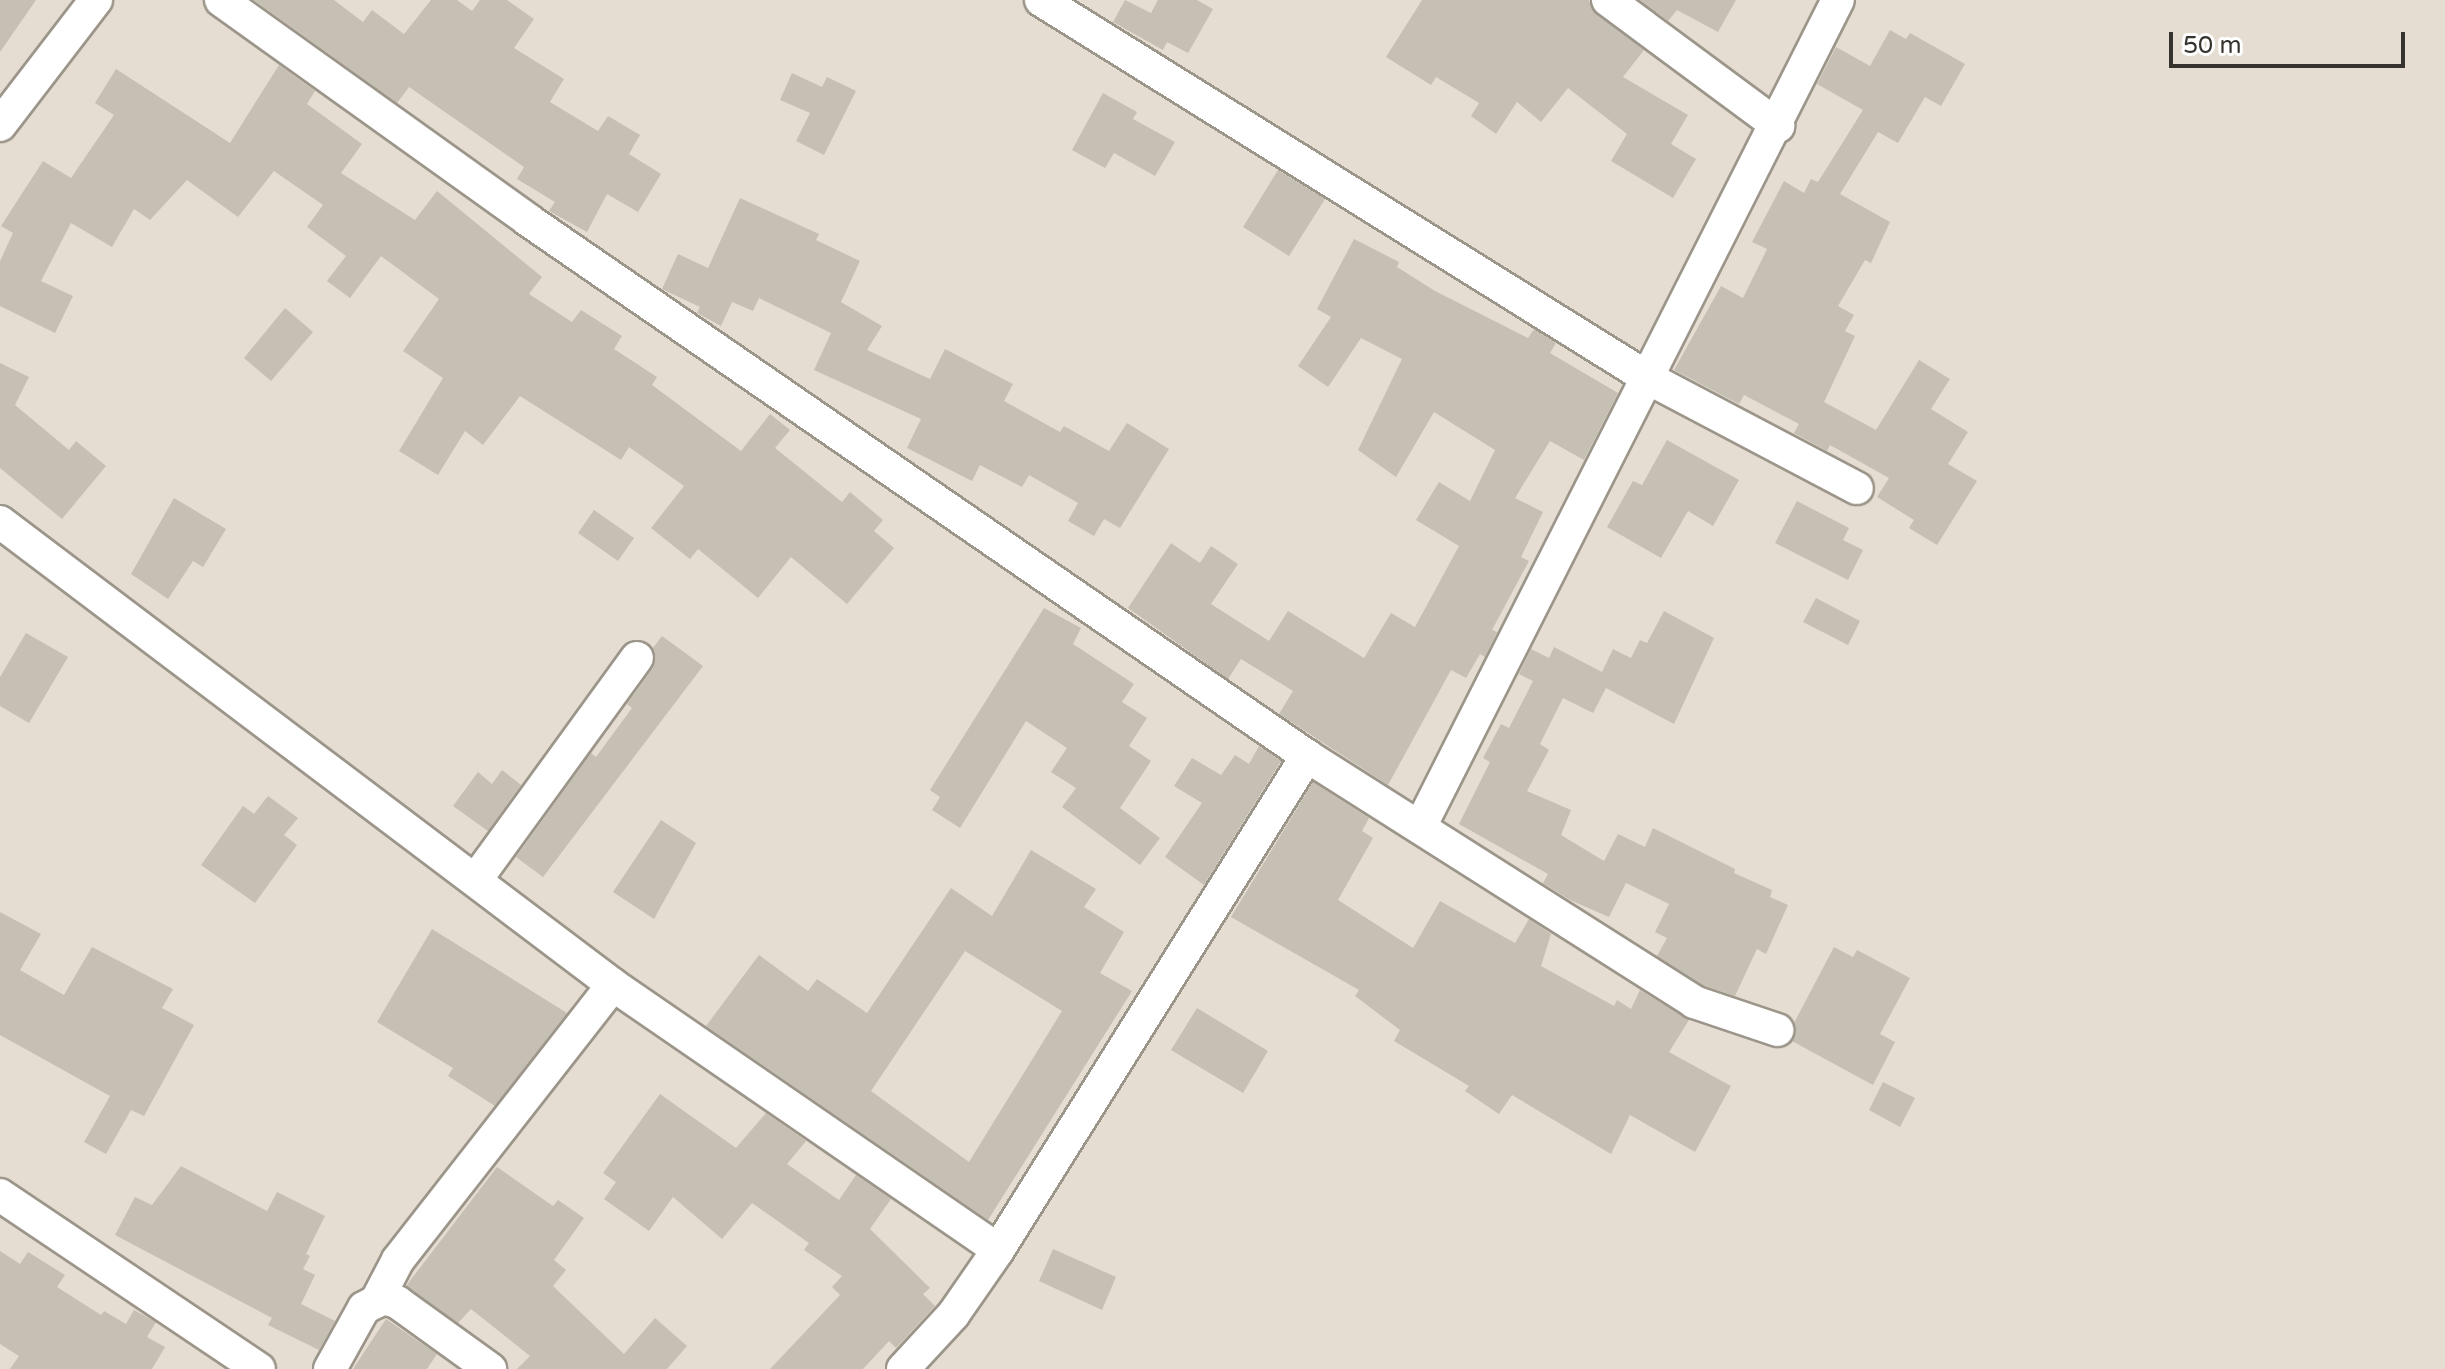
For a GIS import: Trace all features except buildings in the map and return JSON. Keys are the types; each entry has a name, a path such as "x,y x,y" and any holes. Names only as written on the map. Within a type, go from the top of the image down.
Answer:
{"street":[{"path":"0,125 96,0"},
{"path":"221,0 528,220 1307,756 1421,825 1694,1002 1777,1030"},
{"path":"1041,0 1648,378 1857,488"},
{"path":"1608,0 1778,126"},
{"path":"1421,825 1778,126 1838,0"},
{"path":"0,522 477,878 613,985 998,1250"},
{"path":"477,878 637,658"},
{"path":"903,1369 953,1315 998,1250 1307,756"},
{"path":"376,1302 398,1260 613,985"},
{"path":"0,1195 259,1369"},
{"path":"330,1369 364,1308 376,1302 397,1302 490,1369"}]}
